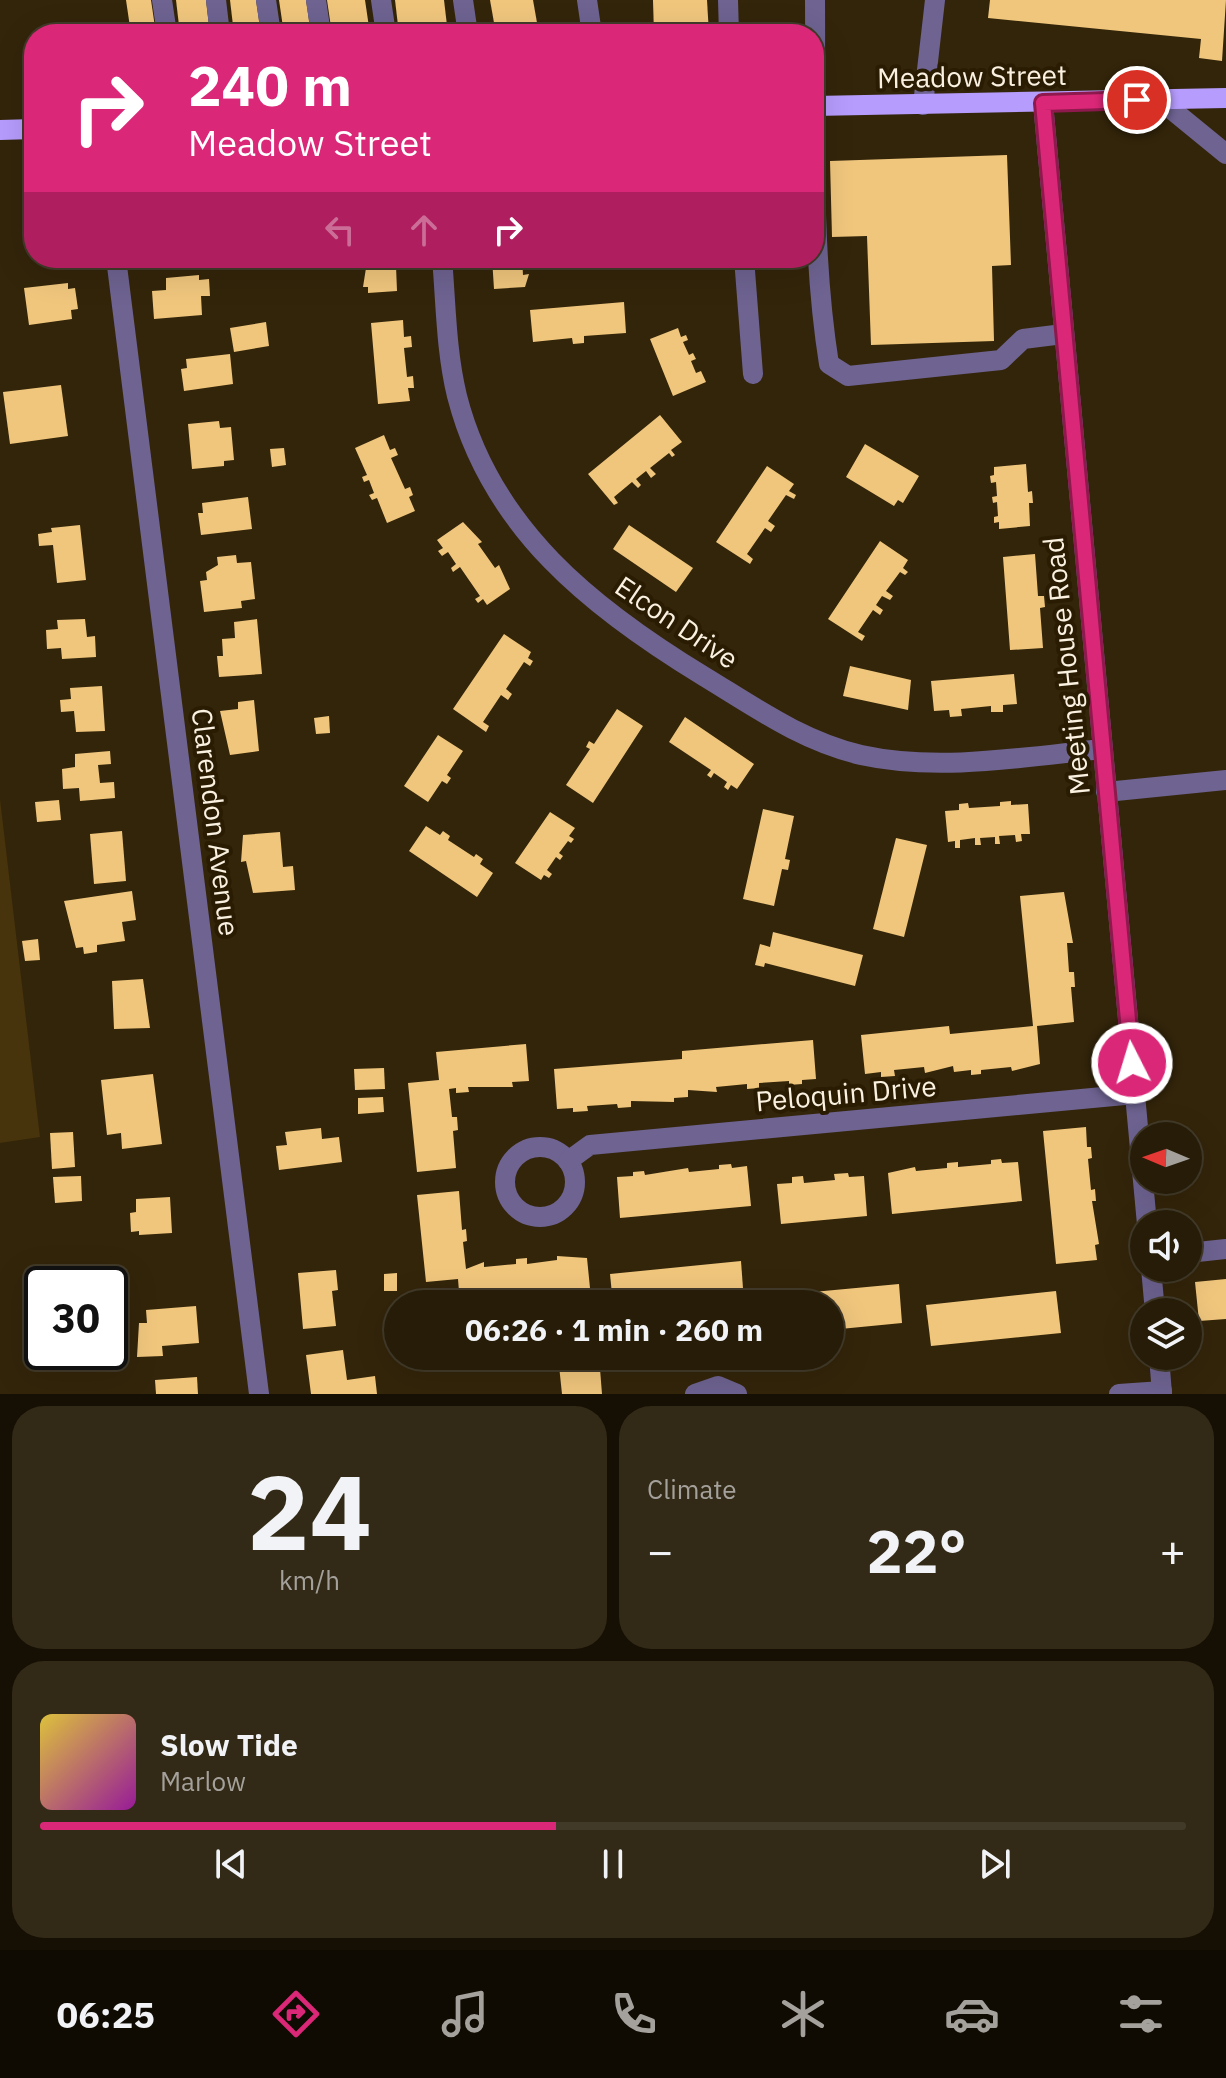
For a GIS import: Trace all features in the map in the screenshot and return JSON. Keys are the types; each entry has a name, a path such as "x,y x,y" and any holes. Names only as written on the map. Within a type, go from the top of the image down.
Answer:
{"main road":[{"name":"Meadow Street","path":"824,106 1226,98"},
{"path":"0,130 24,129"}],"street":[{"path":"162,0 166,24"},
{"path":"216,0 219,24"},
{"path":"266,0 270,24"},
{"path":"316,0 320,24"},
{"path":"381,0 385,24"},
{"path":"463,0 467,24"},
{"path":"587,0 591,24"},
{"path":"728,0 729,24"},
{"path":"815,0 815,24"},
{"path":"923,105 935,0"},
{"path":"1160,100 1226,154"},
{"name":"Meeting House Road","path":"1043,103 1146,1210"},
{"name":"Clarendon Avenue","path":"117,268 259,1394"},
{"name":"Elcon Drive","path":"443,268 452,372 475,451 494,488 525,535 564,576 619,621 780,723 821,743 863,755 936,761 1102,749"},
{"path":"745,268 753,374"},
{"path":"820,268 822,321 829,364 848,376 1001,360 1023,339 1063,334"},
{"path":"1106,792 1226,780"},
{"name":"Peloquin Drive","path":"568,1161 590,1145 1135,1094"},
{"path":"1202,1252 1226,1249"},
{"path":"1119,1394 1162,1392 1160,1370"},
{"path":"695,1394 718,1386 737,1394"}],"shaded area":[{"path":"0,799 40,1137 0,1143"}],"building":[{"path":"126,0 151,0 155,24 130,24"},
{"path":"176,0 206,0 209,24 179,24"},
{"path":"230,0 256,0 260,24 233,24"},
{"path":"279,0 306,0 310,24 283,24"},
{"path":"327,0 365,0 369,24 331,24"},
{"path":"395,0 444,0 447,24 398,24"},
{"path":"490,0 533,0 537,24 494,24"},
{"path":"653,0 707,0 708,24 654,24"},
{"path":"990,0 1226,0 1222,61 1199,58 1201,39 988,18"},
{"path":"1007,155 1011,265 992,266 994,341 871,345 867,236 832,237 830,161"},
{"path":"366,268 396,268 397,291 368,293 368,287 363,287"},
{"path":"493,268 523,268 523,275 529,274 525,287 494,289"},
{"path":"199,275 199,280 209,279 210,296 201,296 202,315 154,319 152,291 166,290 166,278"},
{"path":"68,283 68,289 75,288 78,309 71,310 72,319 29,325 24,288"},
{"path":"624,302 626,333 584,336 584,343 573,344 572,338 533,342 530,310"},
{"path":"403,320 404,337 411,336 412,347 404,348 407,377 413,376 414,388 408,388 410,401 378,404 371,323"},
{"path":"266,322 269,346 234,352 230,328"},
{"path":"678,328 681,337 686,335 688,340 683,342 689,355 693,353 696,359 691,361 696,373 701,371 706,382 673,396 650,339"},
{"path":"230,354 233,384 184,391 181,369 187,368 186,359"},
{"path":"61,385 68,436 10,444 3,392"},
{"path":"660,415 682,442 671,450 675,455 672,457 669,453 650,468 656,474 651,478 646,471 636,479 641,485 638,488 632,482 614,497 618,503 614,505 588,474"},
{"path":"219,421 220,428 231,427 234,460 224,461 224,466 192,469 188,424"},
{"path":"384,435 390,450 395,448 398,455 391,458 405,489 410,487 413,495 409,497 415,511 387,523 377,498 372,500 369,495 374,493 369,480 364,482 362,477 367,475 355,448"},
{"path":"865,444 919,476 903,503 898,500 894,506 846,477"},
{"path":"284,448 286,465 272,467 270,449"},
{"path":"1026,464 1028,492 1032,491 1033,503 1029,503 1030,526 999,529 999,522 994,523 994,517 998,516 997,502 993,503 992,497 997,496 996,482 991,483 990,476 994,475 994,467"},
{"path":"767,466 794,484 789,491 796,495 794,499 786,495 768,521 775,526 771,532 765,528 747,554 753,559 750,564 716,542"},
{"path":"248,497 252,529 201,535 198,513 203,513 202,503"},
{"path":"463,522 482,542 478,544 495,568 499,565 510,589 487,605 483,599 478,603 475,599 480,596 460,567 453,572 451,568 456,564 448,552 442,556 438,551 443,548 437,540"},
{"path":"80,525 86,580 57,583 53,545 39,546 38,534 52,532 51,528"},
{"path":"629,525 693,568 676,592 613,549"},
{"path":"880,541 908,560 903,568 908,572 905,575 900,572 886,591 893,596 890,600 882,596 876,605 883,610 880,615 873,610 858,632 865,636 862,641 828,619"},
{"path":"1035,554 1038,596 1044,596 1045,607 1040,608 1043,648 1010,650 1003,557"},
{"path":"236,555 237,563 251,562 255,599 241,601 242,608 204,612 200,581 207,580 206,572 218,565 217,557"},
{"path":"85,619 87,637 95,636 96,657 62,659 61,648 47,649 46,630 58,629 57,620"},
{"path":"257,619 262,674 219,677 217,656 223,656 222,639 235,638 234,622"},
{"path":"504,634 531,652 528,658 533,661 530,666 524,662 506,689 512,694 508,700 501,695 483,722 489,726 486,732 453,709"},
{"path":"850,666 911,680 908,710 843,696"},
{"path":"1014,674 1017,704 1003,705 1003,712 991,712 991,706 961,709 962,716 950,717 949,710 934,711 931,681"},
{"path":"102,686 105,731 76,732 74,711 61,712 60,700 71,699 70,688"},
{"path":"254,700 259,751 230,755 220,711 238,709 238,702"},
{"path":"617,709 643,726 593,803 566,785 590,749 586,747 589,741 594,744"},
{"path":"329,716 330,733 316,734 314,718"},
{"path":"685,717 754,764 737,789 731,785 728,790 724,787 727,782 714,773 711,778 707,775 711,770 669,742"},
{"path":"438,735 463,751 447,775 451,778 447,784 442,781 428,802 404,786"},
{"path":"110,751 111,764 98,765 100,783 114,782 115,798 80,801 79,788 63,789 62,769 75,767 75,754"},
{"path":"59,800 61,820 37,822 35,802"},
{"path":"1011,801 1011,805 1028,804 1030,834 1021,834 1022,841 1016,842 1015,835 999,836 1000,844 995,844 995,837 980,838 981,845 975,845 975,838 960,840 960,848 955,848 955,841 948,842 945,811 959,810 959,804 968,803 969,808 1000,806 1000,802"},
{"path":"763,809 794,816 785,859 790,860 788,870 782,869 774,906 743,899"},
{"path":"550,812 575,828 569,836 574,839 571,843 568,841 559,853 563,856 560,860 556,857 547,870 552,874 549,878 544,875 541,880 515,863"},
{"path":"426,826 440,835 443,831 450,836 448,840 474,857 476,854 483,859 480,864 493,873 477,897 409,851"},
{"path":"122,831 126,881 94,884 90,834"},
{"path":"280,832 283,867 293,866 295,890 253,893 246,861 241,862 243,835"},
{"path":"896,838 927,845 904,937 873,929"},
{"path":"132,891 136,920 122,922 125,941 97,945 97,952 84,954 83,947 76,948 64,901"},
{"path":"1064,892 1073,943 1067,943 1069,972 1074,972 1075,987 1071,987 1074,1022 1037,1026 1040,1064 1012,1071 1011,1067 981,1070 981,1074 971,1075 971,1070 954,1072 953,1066 925,1073 924,1067 894,1070 895,1076 881,1077 881,1072 865,1074 861,1035 949,1026 950,1034 1033,1026 1020,896"},
{"path":"773,932 863,955 855,986 765,963 764,967 755,965 760,944 770,947"},
{"path":"38,939 40,960 25,961 22,941"},
{"path":"143,979 150,1028 114,1029 112,981"},
{"path":"813,1040 816,1079 802,1080 802,1084 789,1085 789,1081 759,1083 759,1088 747,1089 747,1084 716,1087 717,1092 688,1090 688,1097 674,1098 674,1102 631,1101 631,1107 618,1108 617,1104 587,1106 588,1111 573,1112 573,1108 557,1109 554,1069 682,1059 682,1051"},
{"path":"526,1044 529,1081 512,1082 513,1087 468,1087 469,1092 456,1093 456,1088 449,1089 452,1117 457,1117 458,1130 453,1131 456,1168 417,1172 408,1083 439,1080 436,1052"},
{"path":"384,1068 385,1089 355,1090 354,1069"},
{"path":"153,1074 162,1144 122,1149 121,1133 107,1135 101,1080"},
{"path":"383,1097 384,1112 358,1114 358,1098"},
{"path":"1086,1127 1087,1147 1091,1147 1092,1158 1088,1159 1091,1190 1095,1189 1096,1201 1092,1201 1099,1244 1095,1245 1097,1260 1056,1264 1043,1131"},
{"path":"321,1128 322,1139 339,1137 342,1162 279,1170 276,1146 287,1145 285,1132"},
{"path":"73,1132 75,1167 52,1169 50,1133"},
{"path":"1001,1159 1002,1163 1018,1162 1022,1201 892,1214 888,1173 915,1167 916,1171 947,1168 947,1163 958,1162 958,1167 991,1164 991,1160"},
{"path":"731,1164 732,1168 747,1166 751,1206 620,1218 617,1177 633,1176 633,1172 644,1171 645,1175 688,1168 689,1172 719,1169 719,1165"},
{"path":"848,1173 849,1177 864,1176 867,1216 781,1224 777,1184 792,1183 792,1177 803,1176 804,1183 835,1180 834,1174"},
{"path":"81,1176 82,1201 55,1203 53,1177"},
{"path":"459,1191 462,1230 466,1229 467,1241 463,1242 466,1269 484,1262 484,1267 516,1264 516,1259 527,1258 527,1264 557,1260 557,1256 587,1258 590,1290 459,1290 458,1279 426,1282 417,1195"},
{"path":"170,1197 172,1233 139,1235 139,1231 131,1232 130,1213 136,1212 136,1199"},
{"path":"741,1261 743,1290 612,1290 610,1274"},
{"path":"336,1270 338,1290 332,1291 336,1326 303,1329 298,1273"},
{"path":"397,1273 397,1290 384,1290 384,1274"},
{"path":"1226,1279 1226,1319 1202,1321 1202,1298 1197,1298 1195,1282"},
{"path":"899,1284 902,1323 844,1329 844,1290 834,1290"},
{"path":"1056,1291 1061,1333 931,1346 926,1305"},
{"path":"196,1306 199,1343 162,1346 163,1356 137,1357 139,1323 147,1323 146,1310"},
{"path":"343,1350 347,1380 375,1376 377,1394 311,1394 306,1355"},
{"path":"559,1370 600,1370 602,1394 562,1394"},
{"path":"197,1377 198,1394 156,1394 155,1380"}],"route":[{"path":"1132,1063 1078,507 1043,103 1137,100"}]}
